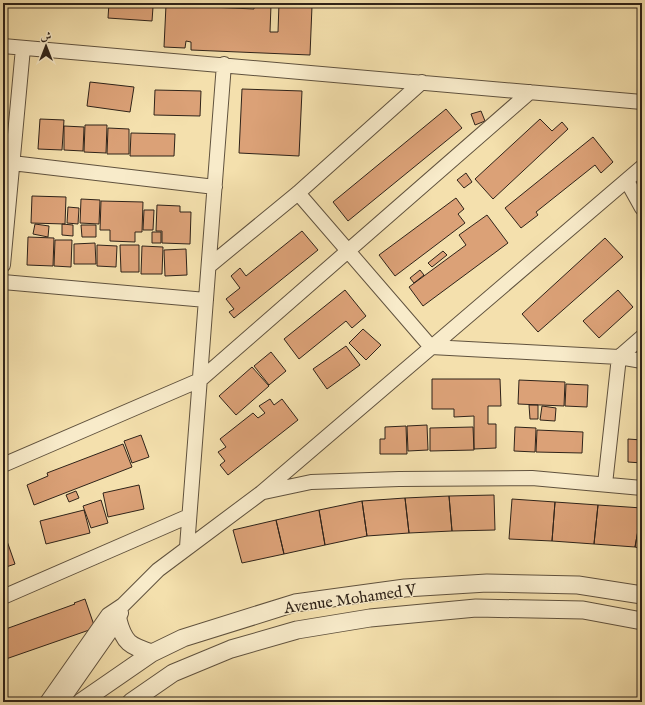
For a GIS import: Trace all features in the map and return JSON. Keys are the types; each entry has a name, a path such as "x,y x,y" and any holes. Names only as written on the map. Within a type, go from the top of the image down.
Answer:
{"street":[{"path":"3,46 224,64 642,102"},
{"path":"3,265 23,48"},
{"path":"187,547 224,64"},
{"path":"209,266 298,193 422,82"},
{"path":"3,465 200,380 530,92"},
{"path":"12,163 215,187"},
{"path":"61,702 121,612 158,570 261,493 642,167"},
{"path":"627,180 642,208"},
{"path":"298,193 431,347 619,356 642,361"},
{"path":"3,282 206,300"},
{"path":"605,484 619,356 642,337"},
{"path":"261,493 311,482 532,478 642,488"},
{"path":"3,596 190,516"},
{"name":"Avenue Mohamed V","path":"80,702 152,653 183,638 295,603 405,588 494,583 578,585 642,595"},
{"name":"Avenue Mohamed V","path":"131,702 173,674 231,649 297,630 370,618 476,608 583,610 642,621"},
{"path":"121,612 126,641 136,648 152,653"},
{"path":"47,702 108,615 121,612"}],"building":[{"path":"109,3 148,3 148,7 153,7 152,21 108,18"},
{"path":"279,3 321,3 320,6 312,6 310,55 191,50 191,42 186,41 185,48 164,47 166,5 254,9 254,4 271,5 270,32 278,32"},
{"path":"90,82 134,87 130,112 87,106"},
{"path":"242,89 302,91 299,156 239,153"},
{"path":"155,90 201,91 200,116 154,115"},
{"path":"446,109 462,128 348,221 333,202"},
{"path":"481,111 485,121 475,125 471,114"},
{"path":"40,119 64,120 62,150 38,149"},
{"path":"540,119 552,131 562,122 568,129 493,199 475,179"},
{"path":"85,125 107,125 106,153 84,152"},
{"path":"64,126 84,127 83,151 64,150"},
{"path":"108,128 129,129 129,154 107,154"},
{"path":"131,133 175,134 174,156 130,156"},
{"path":"593,137 613,162 601,173 595,165 536,212 538,215 521,228 505,208"},
{"path":"466,173 472,182 464,188 457,180"},
{"path":"32,196 66,197 65,224 31,223"},
{"path":"456,198 464,209 458,214 465,223 395,276 379,255"},
{"path":"81,199 100,200 99,224 80,223"},
{"path":"101,201 143,202 142,232 135,232 135,242 110,241 110,230 100,230"},
{"path":"157,205 180,206 180,212 191,212 190,244 162,243 162,231 156,231"},
{"path":"68,207 79,208 78,224 67,223"},
{"path":"144,210 154,210 153,230 143,230"},
{"path":"487,215 508,243 423,306 409,287 466,245 459,235"},
{"path":"35,224 49,226 48,237 33,234"},
{"path":"62,224 73,225 73,236 62,235"},
{"path":"81,225 96,225 96,237 82,237"},
{"path":"302,231 318,250 234,318 229,312 234,309 226,299 240,288 231,276 240,268 246,276"},
{"path":"152,232 161,232 161,243 152,243"},
{"path":"28,237 54,238 53,266 27,265"},
{"path":"605,238 623,257 538,332 522,314"},
{"path":"55,240 72,240 71,267 54,266"},
{"path":"95,243 96,264 74,264 74,244"},
{"path":"97,245 117,246 116,267 97,266"},
{"path":"120,245 139,245 139,272 121,272"},
{"path":"142,246 163,247 162,274 141,274"},
{"path":"186,249 187,275 165,276 164,250"},
{"path":"443,251 447,255 432,267 428,263"},
{"path":"420,270 424,275 414,283 410,278"},
{"path":"345,290 366,316 352,328 346,321 299,359 284,339"},
{"path":"618,290 633,307 599,338 583,321"},
{"path":"363,329 381,345 366,360 349,343"},
{"path":"346,346 360,365 327,389 313,369"},
{"path":"271,352 286,371 269,385 254,366"},
{"path":"252,367 269,386 236,415 219,396"},
{"path":"432,379 500,379 501,406 488,406 488,424 496,424 496,448 474,449 474,416 454,417 454,409 432,409"},
{"path":"519,380 565,382 564,406 518,404"},
{"path":"566,384 588,385 587,407 565,406"},
{"path":"639,393 642,393 642,420 638,420"},
{"path":"270,399 274,405 282,399 298,420 228,475 220,465 225,461 218,452 226,447 220,439 253,413 258,418 265,413 259,406"},
{"path":"529,405 538,405 538,419 530,419"},
{"path":"542,406 556,408 555,421 540,420"},
{"path":"427,425 428,450 408,451 407,426"},
{"path":"406,426 407,454 380,454 380,439 385,439 385,427"},
{"path":"473,427 474,450 430,451 430,428"},
{"path":"515,427 536,428 535,452 514,451"},
{"path":"537,430 583,432 582,453 536,452"},
{"path":"141,435 149,457 132,463 124,441"},
{"path":"628,439 642,440 642,463 628,462"},
{"path":"123,444 132,467 34,505 27,485 48,476 47,473"},
{"path":"139,485 144,509 108,517 103,493"},
{"path":"76,491 79,498 69,502 66,495"},
{"path":"494,495 495,530 452,531 449,496"},
{"path":"449,496 452,531 409,533 405,498"},
{"path":"405,498 409,533 367,536 362,501"},
{"path":"512,499 555,502 552,541 509,539"},
{"path":"101,500 108,523 91,528 83,506"},
{"path":"362,501 367,536 325,545 319,510"},
{"path":"555,502 598,505 594,544 552,541"},
{"path":"598,505 642,508 635,547 594,544"},
{"path":"642,508 642,549 635,547"},
{"path":"84,510 90,533 46,544 40,521"},
{"path":"319,510 325,545 284,554 276,520"},
{"path":"276,520 284,554 242,563 233,530"},
{"path":"7,541 15,564 3,568 3,542"},
{"path":"85,599 95,628 3,660 3,630"}]}
